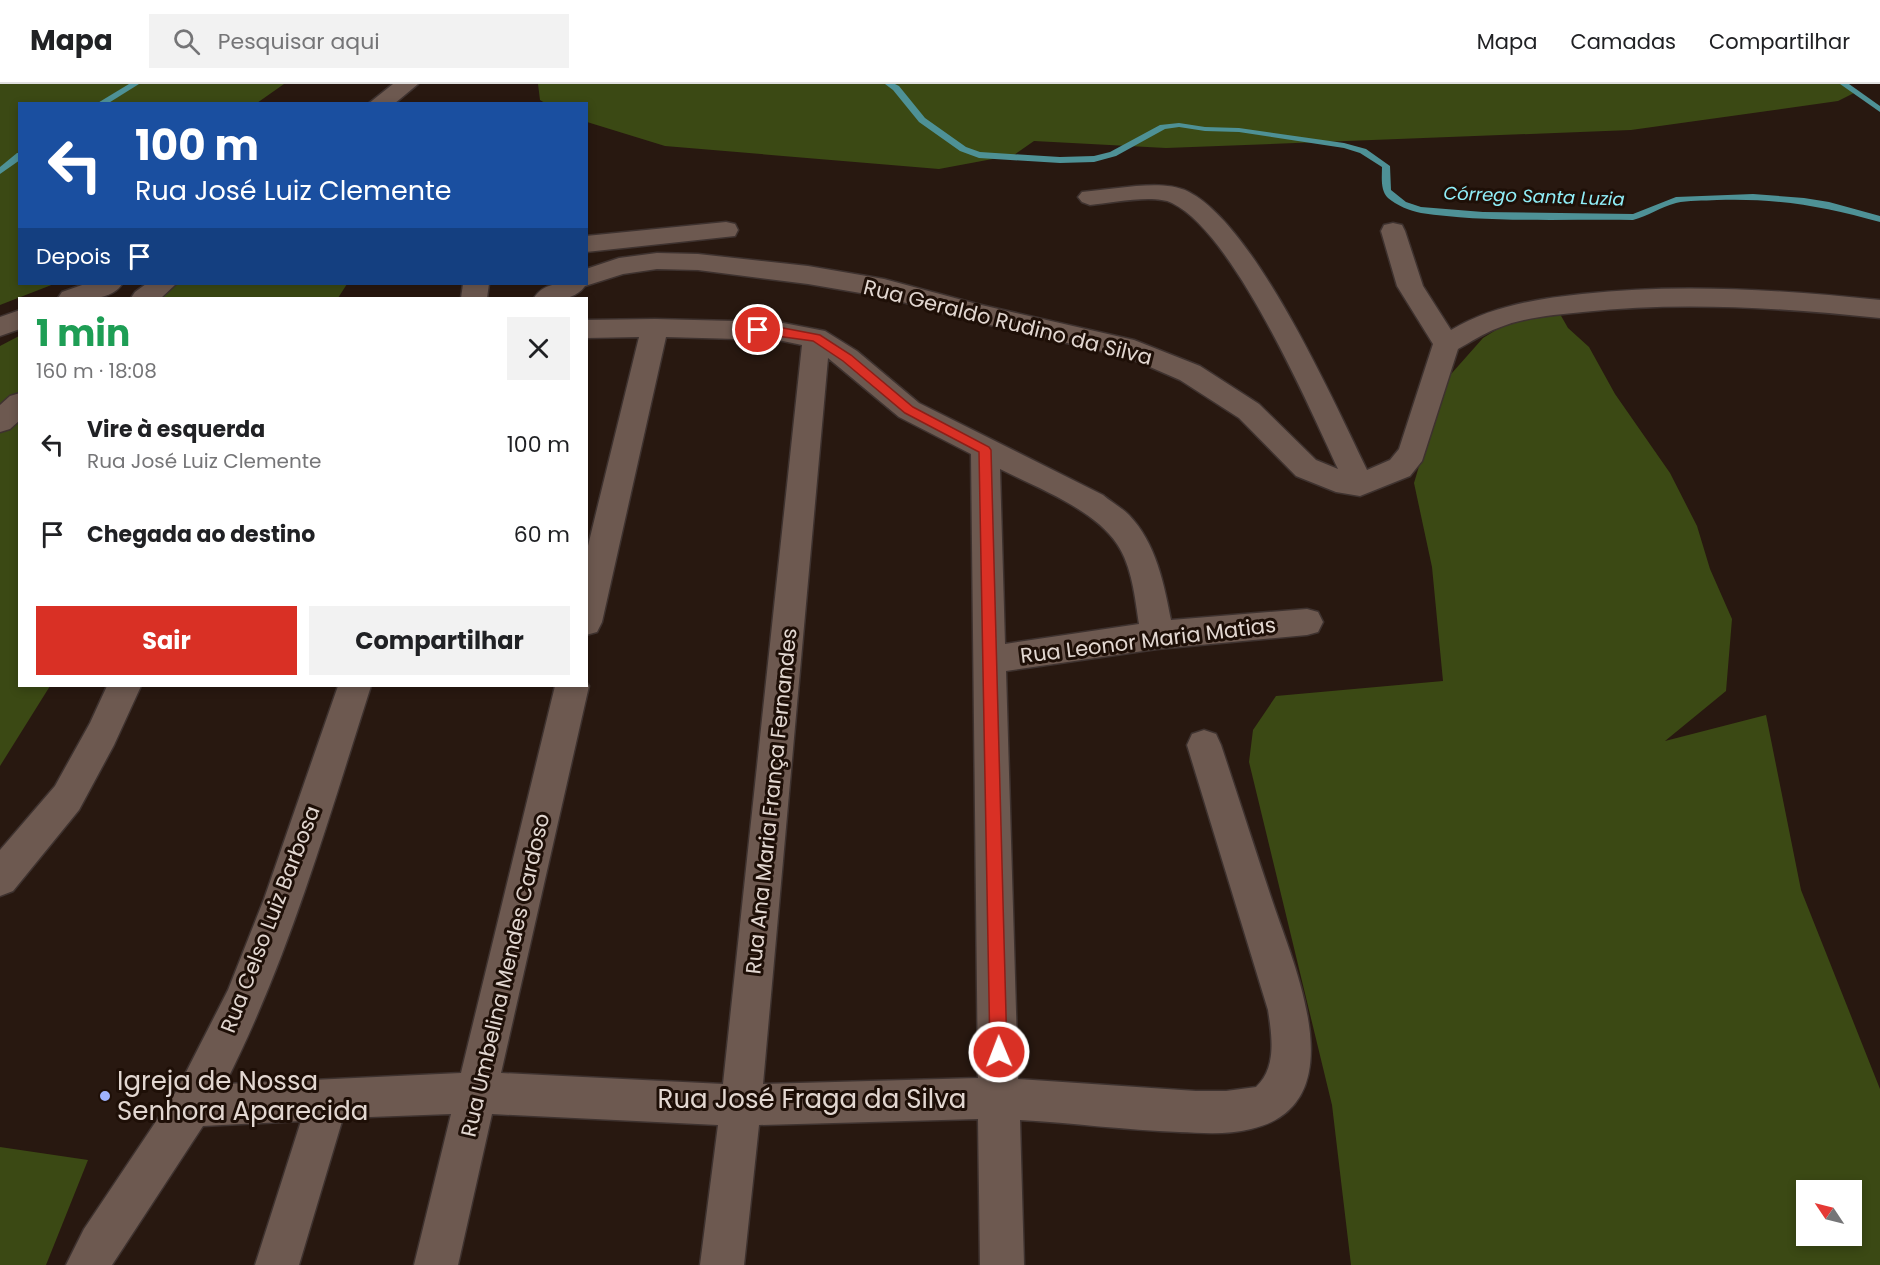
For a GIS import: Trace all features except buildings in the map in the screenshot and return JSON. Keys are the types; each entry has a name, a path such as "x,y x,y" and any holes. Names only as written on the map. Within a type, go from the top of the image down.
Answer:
{"street":[{"path":"382,102 407,84"},
{"path":"1090,197 1162,194 1180,197 1197,207 1225,236 1300,361 1360,485 1400,468 1412,453 1446,344 1493,319 1549,307 1599,300 1682,295 1713,295 1880,309"},
{"path":"588,244 726,230"},
{"path":"1393,231 1410,286 1418,303 1446,344"},
{"name":"Rua Geraldo Rudino da Silva","path":"588,277 619,266 657,261 698,262 808,275 884,288 977,314 1134,349 1190,373 1249,411 1306,468 1336,481 1360,485"},
{"path":"74,297 106,285"},
{"path":"145,297 162,285"},
{"path":"549,297 572,285"},
{"path":"0,327 18,320"},
{"path":"588,613 655,328"},
{"path":"588,329 778,331 816,338 847,358 909,410 1092,503 1118,524 1131,543 1148,581 1157,636"},
{"name":"Rua Ana Maria França Fernandes","path":"722,1265 741,1105 816,338"},
{"path":"0,422 18,405"},
{"path":"985,450 1002,1265"},
{"name":"Rua Leonor Maria Matias","path":"990,660 1157,636 1307,622"},
{"path":"0,878 67,798 102,734 124,687"},
{"name":"Rua Celso Luiz Barbosa","path":"88,1265 101,1240 192,1106 236,1016 279,907 354,687"},
{"name":"Rua Umbelina Mendes Cardoso","path":"436,1265 572,687"},
{"name":"Rua José Fraga da Silva","path":"192,1106 477,1093 741,1105 1000,1098 1205,1113 1247,1111 1269,1102 1279,1090 1289,1071 1293,1039 1288,1010 1204,745"},
{"path":"277,1265 328,1100"}],"green space":[{"path":"0,84 284,84 258,102 18,102 18,285 51,285 0,305"},
{"path":"538,84 1848,84 1854,93 1838,101 1631,130 1166,148 1034,141 1014,155 939,169 665,146 588,122 588,102 543,102 540,100"},
{"path":"171,285 346,285 339,297 151,297"},
{"path":"1560,314 1568,328 1589,347 1615,394 1670,473 1697,526 1710,569 1732,619 1726,691 1665,741 1766,715 1801,890 1880,1089 1880,1265 1351,1265 1332,1105 1249,762 1253,730 1276,696 1443,681 1432,567 1414,483 1444,382 1483,338 1512,320"},
{"path":"18,337 18,687 49,687 0,766 0,346"},
{"path":"0,1147 88,1160 46,1265 0,1265"}],"waterway":[{"name":"Córrego Santa Luzia","path":"104,102 135,84"},
{"name":"Córrego Santa Luzia","path":"889,84 896,88 922,120 963,149 979,155 1060,160 1094,159 1113,154 1163,127 1179,125 1205,129 1239,130 1363,151 1386,166 1387,190 1390,195 1403,204 1420,210 1483,215 1633,217 1676,200 1753,197 1829,205 1880,219"},
{"name":"Córrego Santa Luzia","path":"1844,84 1880,110"},
{"name":"Córrego Santa Luzia","path":"0,171 18,157"}],"place":[{"name":"Igreja de Nossa Senhora Aparecida","path":"105,1096"}],"route":[{"path":"758,330 816,338 847,358 909,410 985,450 999,1052"}]}
